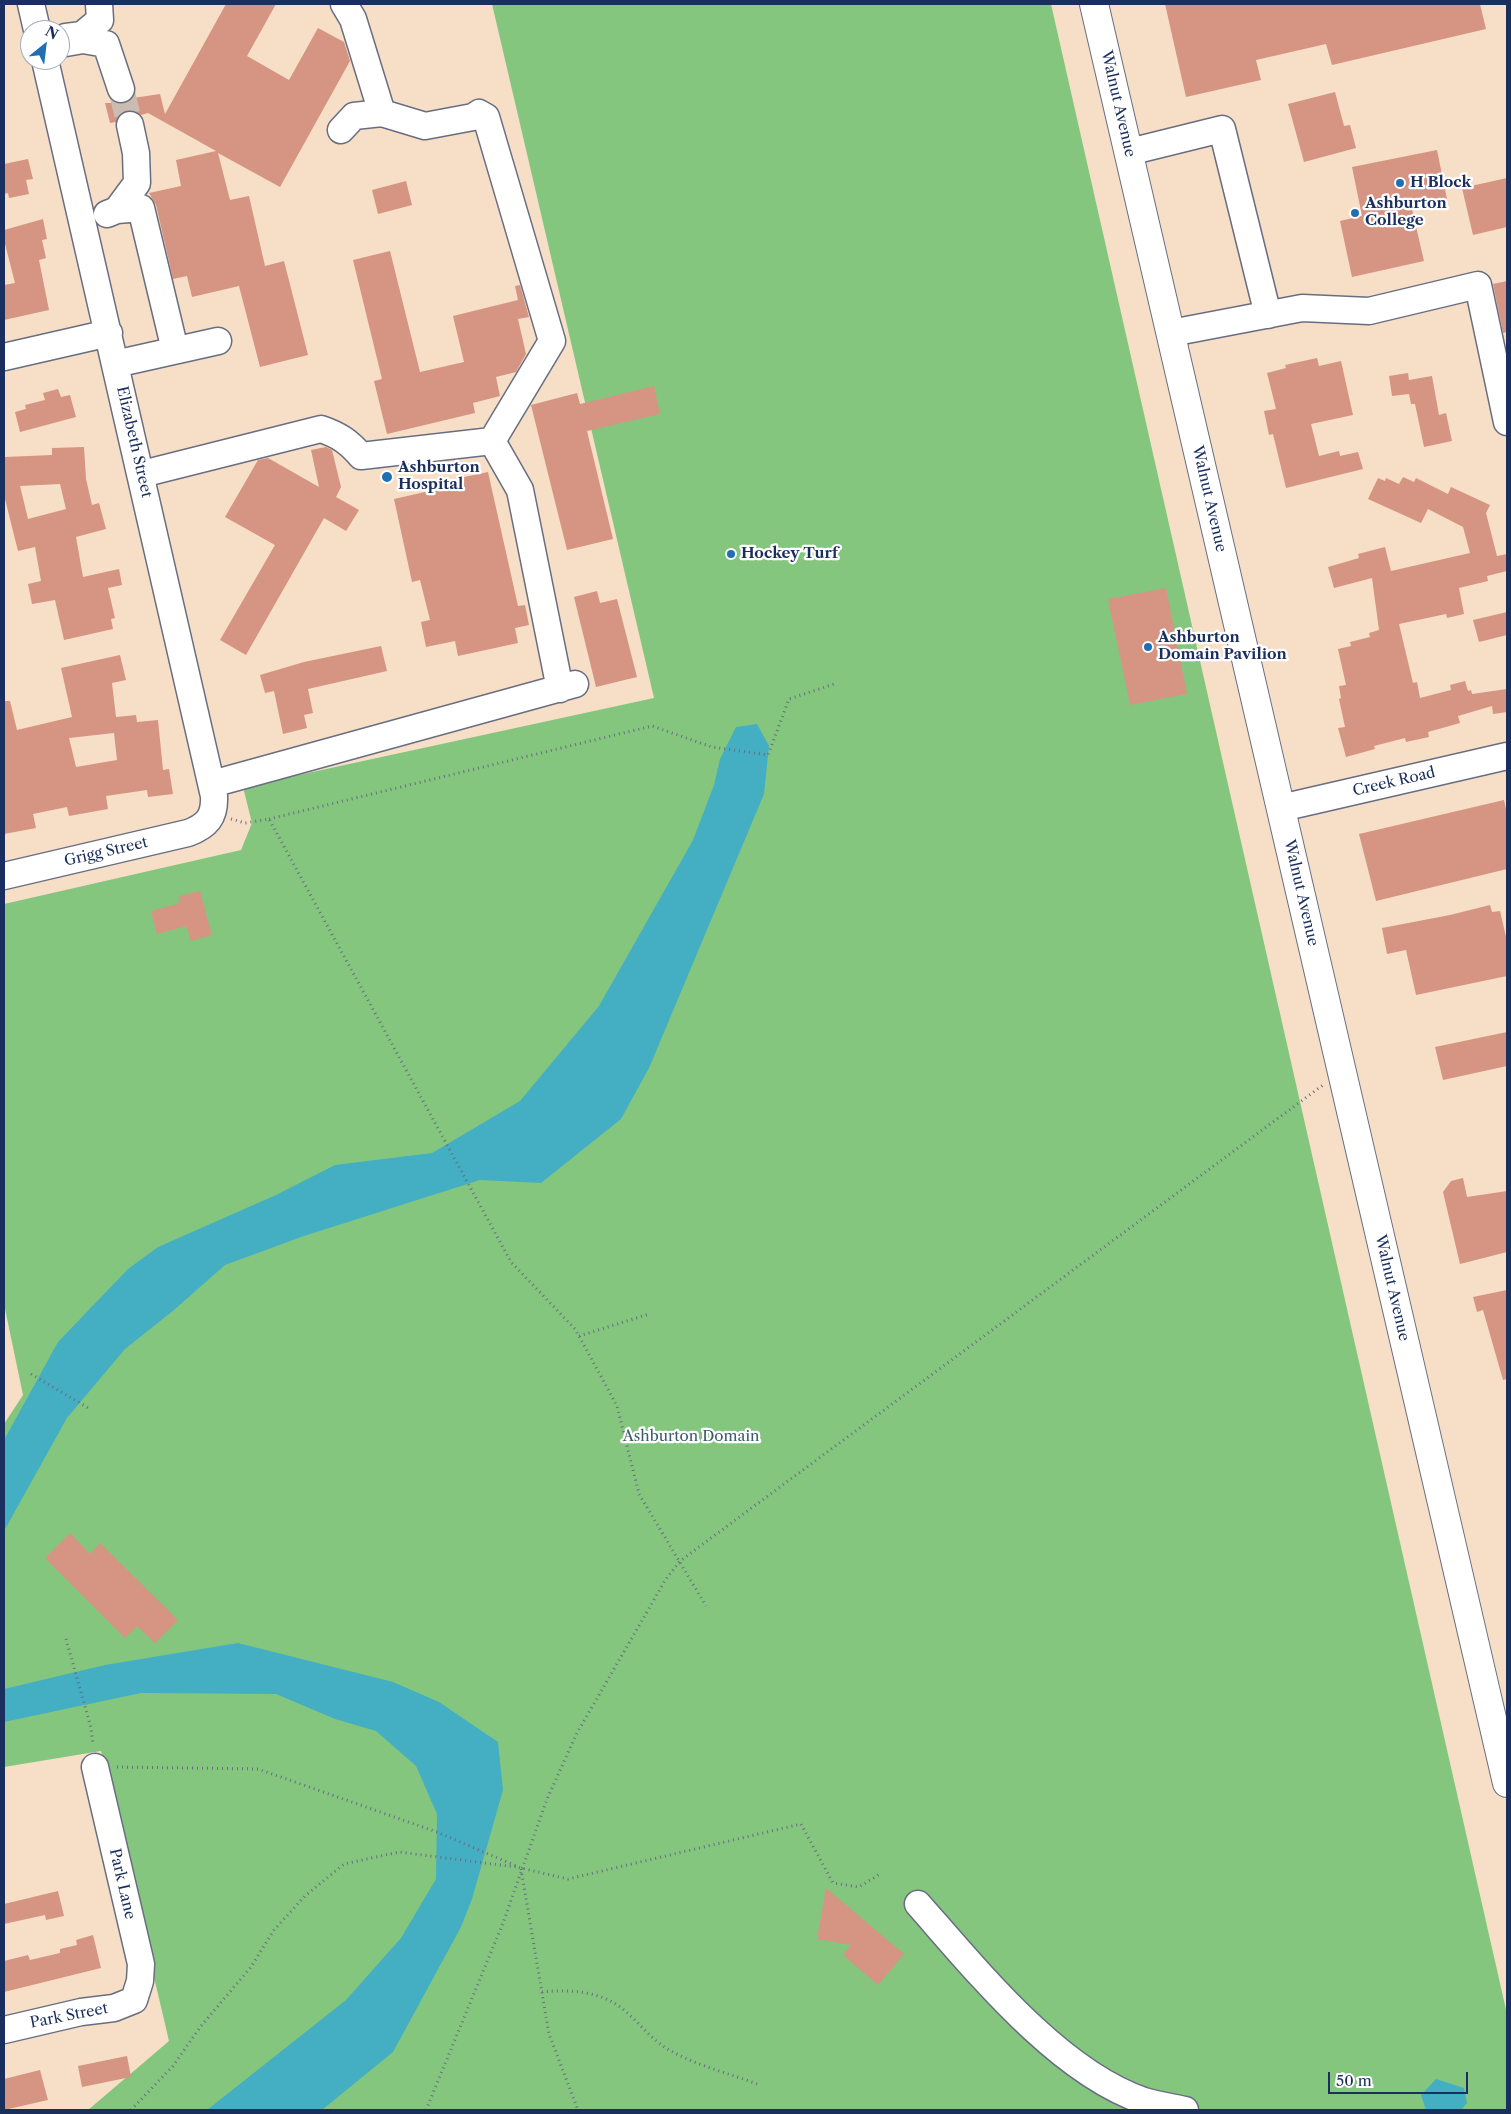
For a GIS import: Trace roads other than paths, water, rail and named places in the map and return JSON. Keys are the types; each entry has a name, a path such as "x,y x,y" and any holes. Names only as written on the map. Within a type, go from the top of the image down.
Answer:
{"main road":[{"name":"Walnut Avenue","path":"1094,4 1507,1783"}],"street":[{"path":"31,4 35,20"},
{"path":"70,37 82,35 100,20 99,4"},
{"path":"344,4 353,19 382,113"},
{"path":"70,42 83,40 106,44 121,88"},
{"name":"Elizabeth Street","path":"47,70 212,784 215,809 207,824"},
{"path":"341,130 354,116 382,113 424,126 473,117 479,113 486,117 552,341 492,441"},
{"path":"117,210 137,183 136,153 130,125"},
{"path":"1129,152 1222,129 1268,314"},
{"path":"82,220 117,210 141,208 175,350"},
{"path":"1171,333 1302,308 1368,311 1478,285 1507,422"},
{"path":"4,357 109,333"},
{"path":"115,364 218,341"},
{"path":"142,474 321,429 335,433 349,442 361,456 492,441"},
{"path":"212,784 567,686 520,490 492,441"},
{"name":"Creek Road","path":"1281,808 1507,756"},
{"name":"Grigg Street","path":"4,876 188,833 207,824"},
{"name":"Park Lane","path":"95,1767 141,1964 140,1980 134,2000"},
{"path":"918,1904 986,1982 1038,2032 1086,2071 1114,2088 1144,2101 1185,2110"},
{"name":"Park Street","path":"4,2030 81,2012 114,2008 134,2000"}],"water":[{"path":"757,724 769,746 764,794 649,1068 621,1119 541,1183 480,1180 304,1236 225,1265 174,1310 125,1349 67,1418 4,1531 4,1440 58,1342 128,1269 158,1247 276,1195 335,1165 432,1153 520,1101 599,1006 693,840 714,785 720,759 736,727"},
{"path":"238,1643 393,1682 439,1702 498,1742 503,1790 472,1899 461,1927 393,2052 322,2110 207,2110 346,2000 401,1938 436,1879 437,1814 416,1766 376,1731 335,1719 276,1694 141,1693 4,1722 4,1689 105,1665"},
{"path":"1436,2079 1464,2088 1467,2103 1461,2110 1426,2110 1421,2095"}],"tunnel":[{"path":"121,89 130,125"}],"place":[{"name":"H Block","path":"1400,183"},
{"name":"Ashburton College","path":"1355,213"},
{"name":"Ashburton Hospital","path":"387,477"},
{"name":"Hockey Turf","path":"731,554"},
{"name":"Ashburton Domain Pavilion","path":"1148,647"}],"park label":[{"name":"Ashburton Domain","path":"691,1437"}]}
